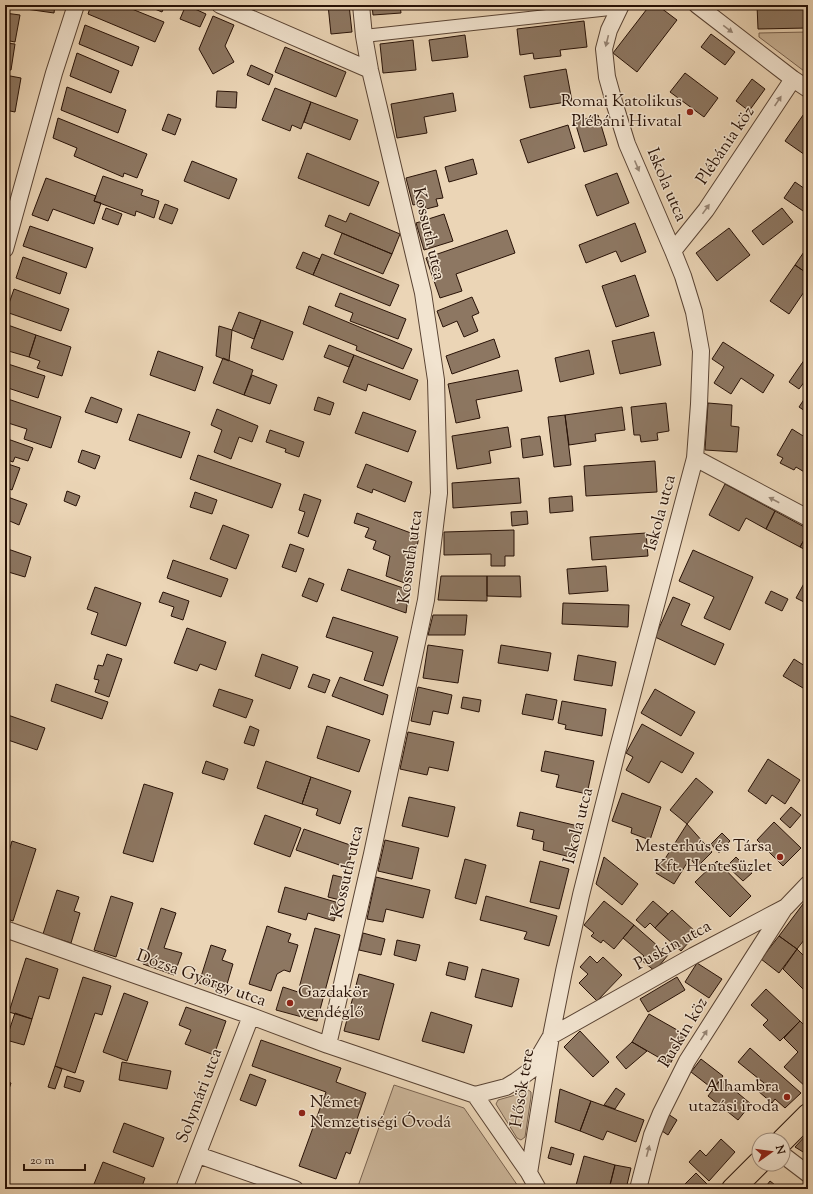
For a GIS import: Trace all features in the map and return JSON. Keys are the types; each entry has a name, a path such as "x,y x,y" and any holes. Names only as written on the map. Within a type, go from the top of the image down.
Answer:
{"main road":[{"path":"790,1132 808,1115"},
{"path":"733,1189 751,1172"}],"street":[{"path":"5,249 54,73 76,5"},
{"path":"220,5 370,70"},
{"name":"Kossuth utca","path":"328,1045 372,854 426,600 439,493 436,380 423,293 370,70 364,36 361,5"},
{"path":"697,5 808,89"},
{"path":"364,36 620,7"},
{"name":"Iskola utca","path":"551,1036 581,895 618,748 695,458 699,404 701,351 694,312 683,276 627,144 607,77 604,50 609,30 620,7"},
{"name":"Plébánia köz","path":"673,251 706,210 793,79"},
{"path":"695,458 808,518"},
{"name":"Puskin utca","path":"551,1036 693,956 786,907 808,884"},
{"name":"Puskin köz","path":"638,1189 652,1135 661,1113 687,1061 786,907"},
{"name":"Dózsa György utca","path":"5,929 251,1016 328,1045 475,1094"},
{"name":"Solymári utca","path":"184,1189 251,1016"},
{"name":"Hősök tere","path":"538,1189 529,1173 475,1094 506,1087 531,1070 551,1036"},
{"name":"Hősök tere","path":"529,1173 551,1036"},
{"path":"198,1155 295,1189"},
{"path":"791,1161 808,1174"}],"shaded area":[{"path":"808,32 808,74 759,37 759,33"},
{"path":"394,1085 464,1108 520,1189 357,1189"},
{"path":"527,1089 531,1092 531,1097 525,1137 521,1140 517,1138 496,1104 498,1100 512,1096"}],"building":[{"path":"26,5 55,5 54,13 26,9"},
{"path":"91,5 122,5 164,22 155,42 88,14"},
{"path":"145,5 165,5 162,12"},
{"path":"186,5 206,14 200,27 180,19"},
{"path":"328,5 349,5 352,32 331,34"},
{"path":"372,5 400,5 401,13 373,15"},
{"path":"650,5 657,5 677,20 637,72 613,53"},
{"path":"757,5 808,5 808,28 758,29"},
{"path":"5,13 20,15 15,42 5,40"},
{"path":"213,16 234,25 225,46 234,62 213,74 199,49"},
{"path":"584,21 587,47 560,50 561,56 534,59 533,53 520,55 517,29"},
{"path":"85,25 139,47 132,66 79,44"},
{"path":"711,34 735,52 725,65 701,47"},
{"path":"465,35 468,57 432,61 429,40"},
{"path":"413,40 416,70 383,73 380,44"},
{"path":"5,43 15,44 11,70 5,70"},
{"path":"285,47 346,72 336,97 275,72"},
{"path":"77,53 119,71 111,93 70,76"},
{"path":"251,65 273,75 269,85 247,75"},
{"path":"566,69 572,101 530,108 524,76"},
{"path":"685,73 718,98 704,117 670,92"},
{"path":"5,75 21,78 15,112 5,110"},
{"path":"752,79 765,89 749,111 736,101"},
{"path":"67,87 126,110 118,133 61,110"},
{"path":"275,88 311,102 301,129 292,125 290,131 262,120"},
{"path":"217,91 237,92 236,108 216,107"},
{"path":"453,93 456,111 424,117 427,133 397,138 391,104"},
{"path":"311,102 358,120 350,140 304,122"},
{"path":"808,108 808,157 785,141"},
{"path":"168,114 181,119 175,135 162,130"},
{"path":"598,115 607,145 584,152 575,122"},
{"path":"58,118 147,154 137,178 124,173 123,177 74,156 77,148 53,138"},
{"path":"568,125 575,148 528,163 520,140"},
{"path":"307,153 379,182 369,206 298,178"},
{"path":"473,159 477,174 449,182 445,167"},
{"path":"192,161 237,179 229,199 184,181"},
{"path":"436,170 443,198 436,199 438,206 426,209 424,203 413,205 406,178"},
{"path":"617,173 629,203 597,216 585,185"},
{"path":"103,176 143,190 141,195 159,201 154,218 136,211 135,216 94,201"},
{"path":"46,178 96,196 94,201 101,203 94,224 53,209 48,221 32,215"},
{"path":"795,182 808,191 808,210 806,213 784,198"},
{"path":"165,204 178,209 172,224 159,219"},
{"path":"106,208 122,214 118,225 102,219"},
{"path":"782,208 793,222 763,245 752,231"},
{"path":"350,213 400,234 392,254 325,226 329,215 346,222"},
{"path":"444,214 453,241 424,250 416,223"},
{"path":"635,223 646,252 621,262 616,251 586,263 579,245"},
{"path":"30,226 93,248 86,268 23,246"},
{"path":"729,228 750,255 717,281 696,253"},
{"path":"507,230 515,253 456,274 462,291 440,298 426,258"},
{"path":"342,233 392,254 383,274 334,254"},
{"path":"808,246 808,274 795,265"},
{"path":"303,252 320,259 313,275 296,268"},
{"path":"322,254 399,285 390,306 313,275"},
{"path":"23,257 67,273 60,294 16,278"},
{"path":"795,265 808,274 808,286 789,314 770,301"},
{"path":"635,275 649,316 616,327 602,286"},
{"path":"14,289 69,309 61,331 6,312"},
{"path":"340,293 406,319 398,339 350,321 353,313 335,306"},
{"path":"472,297 479,313 472,316 478,331 464,337 457,321 443,327 437,311"},
{"path":"309,306 412,349 403,369 356,350 357,346 303,324"},
{"path":"239,312 261,320 254,339 232,330"},
{"path":"261,320 293,332 283,360 251,348"},
{"path":"5,324 36,335 29,357 5,350"},
{"path":"219,326 232,330 229,361 216,356"},
{"path":"654,332 661,365 620,374 612,341"},
{"path":"36,335 71,347 62,376 37,368 40,361 29,357"},
{"path":"494,339 500,357 452,374 446,356"},
{"path":"723,342 774,375 763,393 741,378 731,394 714,383 724,367 712,359"},
{"path":"329,345 354,355 349,367 324,357"},
{"path":"589,350 594,374 560,382 555,358"},
{"path":"158,351 203,367 195,391 150,375"},
{"path":"354,355 418,380 410,400 368,384 366,391 343,382"},
{"path":"807,356 808,377 799,389 789,382"},
{"path":"223,358 253,370 244,395 213,383"},
{"path":"5,363 45,376 38,398 5,387"},
{"path":"518,370 522,391 476,400 480,418 456,423 448,384"},
{"path":"252,375 277,385 270,404 244,395"},
{"path":"807,395 808,396 808,413 799,407"},
{"path":"91,397 122,409 117,423 85,412"},
{"path":"318,397 334,403 330,415 314,410"},
{"path":"5,398 61,417 51,448 24,439 27,429 5,422"},
{"path":"666,403 669,431 657,433 658,440 641,442 640,435 634,435 631,407"},
{"path":"708,403 732,405 731,426 739,427 737,452 705,450"},
{"path":"622,407 625,430 595,434 596,441 569,445 565,415"},
{"path":"217,409 258,426 252,442 239,437 231,459 214,452 222,430 211,425"},
{"path":"363,412 416,431 408,452 355,433"},
{"path":"138,414 190,432 181,458 129,440"},
{"path":"565,415 571,465 554,467 548,417"},
{"path":"508,427 511,447 489,451 491,463 457,469 452,436"},
{"path":"792,429 808,439 808,470 806,473 796,467 794,470 780,463 783,458 777,455"},
{"path":"270,430 304,442 299,457 285,452 286,449 266,442"},
{"path":"540,436 543,455 523,458 521,439"},
{"path":"5,438 33,448 28,461 15,457 13,462 5,459"},
{"path":"82,450 100,456 95,469 78,462"},
{"path":"198,455 281,484 272,508 190,479"},
{"path":"655,461 657,492 586,496 584,466"},
{"path":"5,463 20,468 12,490 5,487"},
{"path":"366,464 412,482 405,502 373,489 372,493 357,487"},
{"path":"519,478 521,503 453,508 452,483"},
{"path":"725,484 775,511 766,529 746,518 739,531 709,515"},
{"path":"67,491 80,496 76,506 64,501"},
{"path":"195,492 217,500 212,514 190,507"},
{"path":"304,494 321,500 308,537 298,533 305,512 299,510"},
{"path":"5,496 27,504 19,525 5,519"},
{"path":"572,496 573,511 550,513 549,498"},
{"path":"527,511 528,524 512,526 511,512"},
{"path":"775,511 808,529 808,533 800,547 766,529"},
{"path":"357,513 419,536 410,585 386,576 390,556 373,549 376,541 365,537 369,528 354,523"},
{"path":"223,525 249,535 236,569 210,559"},
{"path":"514,530 514,556 505,556 505,566 491,566 491,554 444,555 444,532"},
{"path":"646,533 648,556 592,560 590,537"},
{"path":"808,533 808,551 800,547"},
{"path":"290,544 304,549 296,572 282,567"},
{"path":"5,548 31,557 25,577 5,571"},
{"path":"693,550 753,577 730,630 704,618 714,597 679,581"},
{"path":"173,560 228,579 221,597 167,578"},
{"path":"606,566 608,591 569,594 567,569"},
{"path":"348,569 409,590 406,613 341,590"},
{"path":"441,576 487,576 487,601 438,600"},
{"path":"487,576 520,576 521,597 487,596"},
{"path":"309,578 324,584 317,602 302,596"},
{"path":"807,578 808,579 808,604 796,598"},
{"path":"95,587 141,603 126,646 91,634 98,613 87,609"},
{"path":"771,591 788,599 782,611 765,603"},
{"path":"163,592 189,601 183,620 171,616 174,607 159,602"},
{"path":"673,597 690,604 681,625 724,644 715,665 655,637"},
{"path":"563,603 629,605 628,627 562,624"},
{"path":"433,615 467,615 465,635 428,635"},
{"path":"333,617 398,637 383,686 364,680 373,652 326,637"},
{"path":"187,628 226,642 216,670 200,664 197,671 174,663"},
{"path":"428,645 463,650 458,683 423,678"},
{"path":"501,645 551,653 548,671 498,663"},
{"path":"107,654 122,659 109,697 95,692 99,680 94,679 98,665 103,666"},
{"path":"262,654 298,667 290,689 255,676"},
{"path":"578,655 616,662 612,686 574,680"},
{"path":"794,659 808,668 808,691 783,676"},
{"path":"313,674 330,680 325,693 308,687"},
{"path":"340,677 388,695 383,715 332,696"},
{"path":"56,684 108,702 102,719 51,701"},
{"path":"418,687 452,695 448,714 433,711 430,725 411,721"},
{"path":"219,689 253,700 246,718 213,706"},
{"path":"655,689 695,712 681,736 641,713"},
{"path":"526,694 557,700 553,720 522,714"},
{"path":"463,697 481,700 479,712 461,708"},
{"path":"562,701 606,709 602,736 565,729 566,725 558,723"},
{"path":"5,714 45,728 37,750 5,739"},
{"path":"642,724 694,753 682,773 661,761 649,783 626,770 633,757 626,753"},
{"path":"250,726 259,730 254,746 244,743"},
{"path":"327,726 370,740 359,772 317,758"},
{"path":"408,732 454,742 448,771 429,767 427,775 400,769"},
{"path":"545,751 594,761 587,794 556,787 559,775 541,771"},
{"path":"768,759 800,780 785,804 772,795 766,804 748,791"},
{"path":"206,761 228,769 224,780 202,773"},
{"path":"266,761 311,777 302,804 257,788"},
{"path":"311,777 351,791 340,824 316,815 318,809 302,804"},
{"path":"696,778 713,792 687,824 670,810"},
{"path":"144,784 173,793 153,862 123,853"},
{"path":"622,793 661,807 650,840 631,833 632,828 612,821"},
{"path":"409,797 455,807 448,837 402,826"},
{"path":"791,807 801,815 790,828 780,819"},
{"path":"520,812 578,826 570,857 543,850 544,842 532,839 534,830 517,826"},
{"path":"265,815 301,828 290,857 254,844"},
{"path":"774,822 801,848 783,866 757,840"},
{"path":"687,824 712,852 697,867 690,858 674,884 656,873"},
{"path":"304,829 353,846 348,868 296,850"},
{"path":"722,833 730,841 719,853 711,844"},
{"path":"385,840 419,848 412,879 378,871"},
{"path":"12,841 36,849 13,921 5,918 5,865"},
{"path":"604,857 638,884 622,905 596,884"},
{"path":"736,857 752,873 743,881 727,866"},
{"path":"465,859 486,865 476,904 455,898"},
{"path":"540,861 569,869 559,909 530,902"},
{"path":"717,861 751,896 730,917 695,882"},
{"path":"333,875 345,878 340,900 328,897"},
{"path":"376,877 430,890 423,918 386,909 383,922 367,919"},
{"path":"285,887 339,903 334,921 308,913 306,920 278,912"},
{"path":"57,890 79,897 74,911 80,913 71,943 43,934"},
{"path":"111,896 133,903 116,957 94,950"},
{"path":"486,896 557,916 549,946 524,939 527,932 480,920"},
{"path":"806,900 808,902 808,935 797,949 779,936"},
{"path":"604,901 634,925 614,949 603,940 601,943 591,936 594,933 584,925"},
{"path":"653,901 668,914 655,928 650,923 645,928 636,920"},
{"path":"161,908 176,913 164,948 182,953 174,975 143,964"},
{"path":"672,910 697,933 681,951 655,928"},
{"path":"634,925 668,955 655,971 641,960 644,956 623,938"},
{"path":"267,926 291,934 288,942 298,945 290,972 284,970 277,974 271,991 249,984"},
{"path":"315,928 340,935 317,1021 276,1010 283,987 298,992"},
{"path":"363,933 385,939 381,955 359,950"},
{"path":"779,936 797,949 779,973 761,959"},
{"path":"397,940 420,945 416,961 394,955"},
{"path":"211,945 226,950 222,960 233,964 225,991 199,983"},
{"path":"797,949 808,960 808,994 783,969"},
{"path":"590,956 597,963 603,957 622,975 597,1001 579,983 588,974 580,967"},
{"path":"26,958 58,969 49,999 39,996 32,1019 9,1012"},
{"path":"449,962 468,967 465,980 446,975"},
{"path":"697,963 722,979 709,998 685,982"},
{"path":"482,969 519,979 512,1007 475,997"},
{"path":"359,974 394,984 379,1040 344,1031"},
{"path":"83,977 111,986 102,1015 95,1013 75,1073 55,1066"},
{"path":"677,977 685,990 648,1012 640,999"},
{"path":"766,989 800,1021 780,1041 763,1025 768,1020 751,1005"},
{"path":"124,993 148,1002 127,1061 103,1052"},
{"path":"186,1007 226,1021 214,1055 185,1044 191,1030 179,1025"},
{"path":"431,1012 472,1025 464,1053 422,1041"},
{"path":"15,1013 32,1019 24,1045 6,1040"},
{"path":"649,1014 686,1035 670,1064 632,1042"},
{"path":"800,1021 808,1029 807,1088 784,1067 798,1052 784,1038"},
{"path":"580,1031 609,1062 593,1077 564,1047"},
{"path":"261,1040 341,1068 336,1082 366,1093 356,1122 361,1123 350,1154 346,1152 336,1179 299,1166 326,1092 252,1066"},
{"path":"632,1042 647,1051 626,1069 616,1057"},
{"path":"750,1048 801,1093 785,1108 775,1099 772,1103 758,1091 764,1083 738,1062"},
{"path":"701,1059 723,1076 713,1089 691,1072"},
{"path":"122,1062 171,1071 167,1089 119,1080"},
{"path":"55,1066 62,1069 55,1089 48,1087"},
{"path":"250,1074 266,1080 256,1106 240,1100"},
{"path":"67,1076 84,1081 80,1092 64,1087"},
{"path":"721,1079 751,1104 738,1120 708,1096"},
{"path":"5,1081 11,1083 5,1101"},
{"path":"616,1088 625,1094 615,1109 604,1105"},
{"path":"560,1089 591,1101 580,1131 555,1122"},
{"path":"591,1101 644,1120 636,1142 607,1131 603,1140 580,1131"},
{"path":"668,1114 677,1120 668,1135 659,1129"},
{"path":"124,1123 164,1138 153,1167 113,1152"},
{"path":"808,1133 808,1155 795,1147"},
{"path":"721,1139 735,1152 709,1181 689,1162 700,1150 706,1156"},
{"path":"551,1147 574,1154 571,1165 548,1158"},
{"path":"584,1156 615,1165 609,1189 575,1189"},
{"path":"103,1162 145,1178 141,1189 92,1189"},
{"path":"615,1165 631,1168 626,1189 609,1189"},
{"path":"696,1173 711,1188 710,1189 680,1189"},
{"path":"770,1181 780,1189 764,1189"}],"place":[{"name":"Romai Katolikus Plébáni Hivatal","path":"690,112"},
{"name":"Mesterhús és Társa Kft. Hentesüzlet","path":"780,857"},
{"name":"Gazdakör vendéglő","path":"290,1003"},
{"name":"Alhambra utazási iroda","path":"787,1097"},
{"name":"Német Nemzetiségi Óvodá","path":"302,1113"}]}
